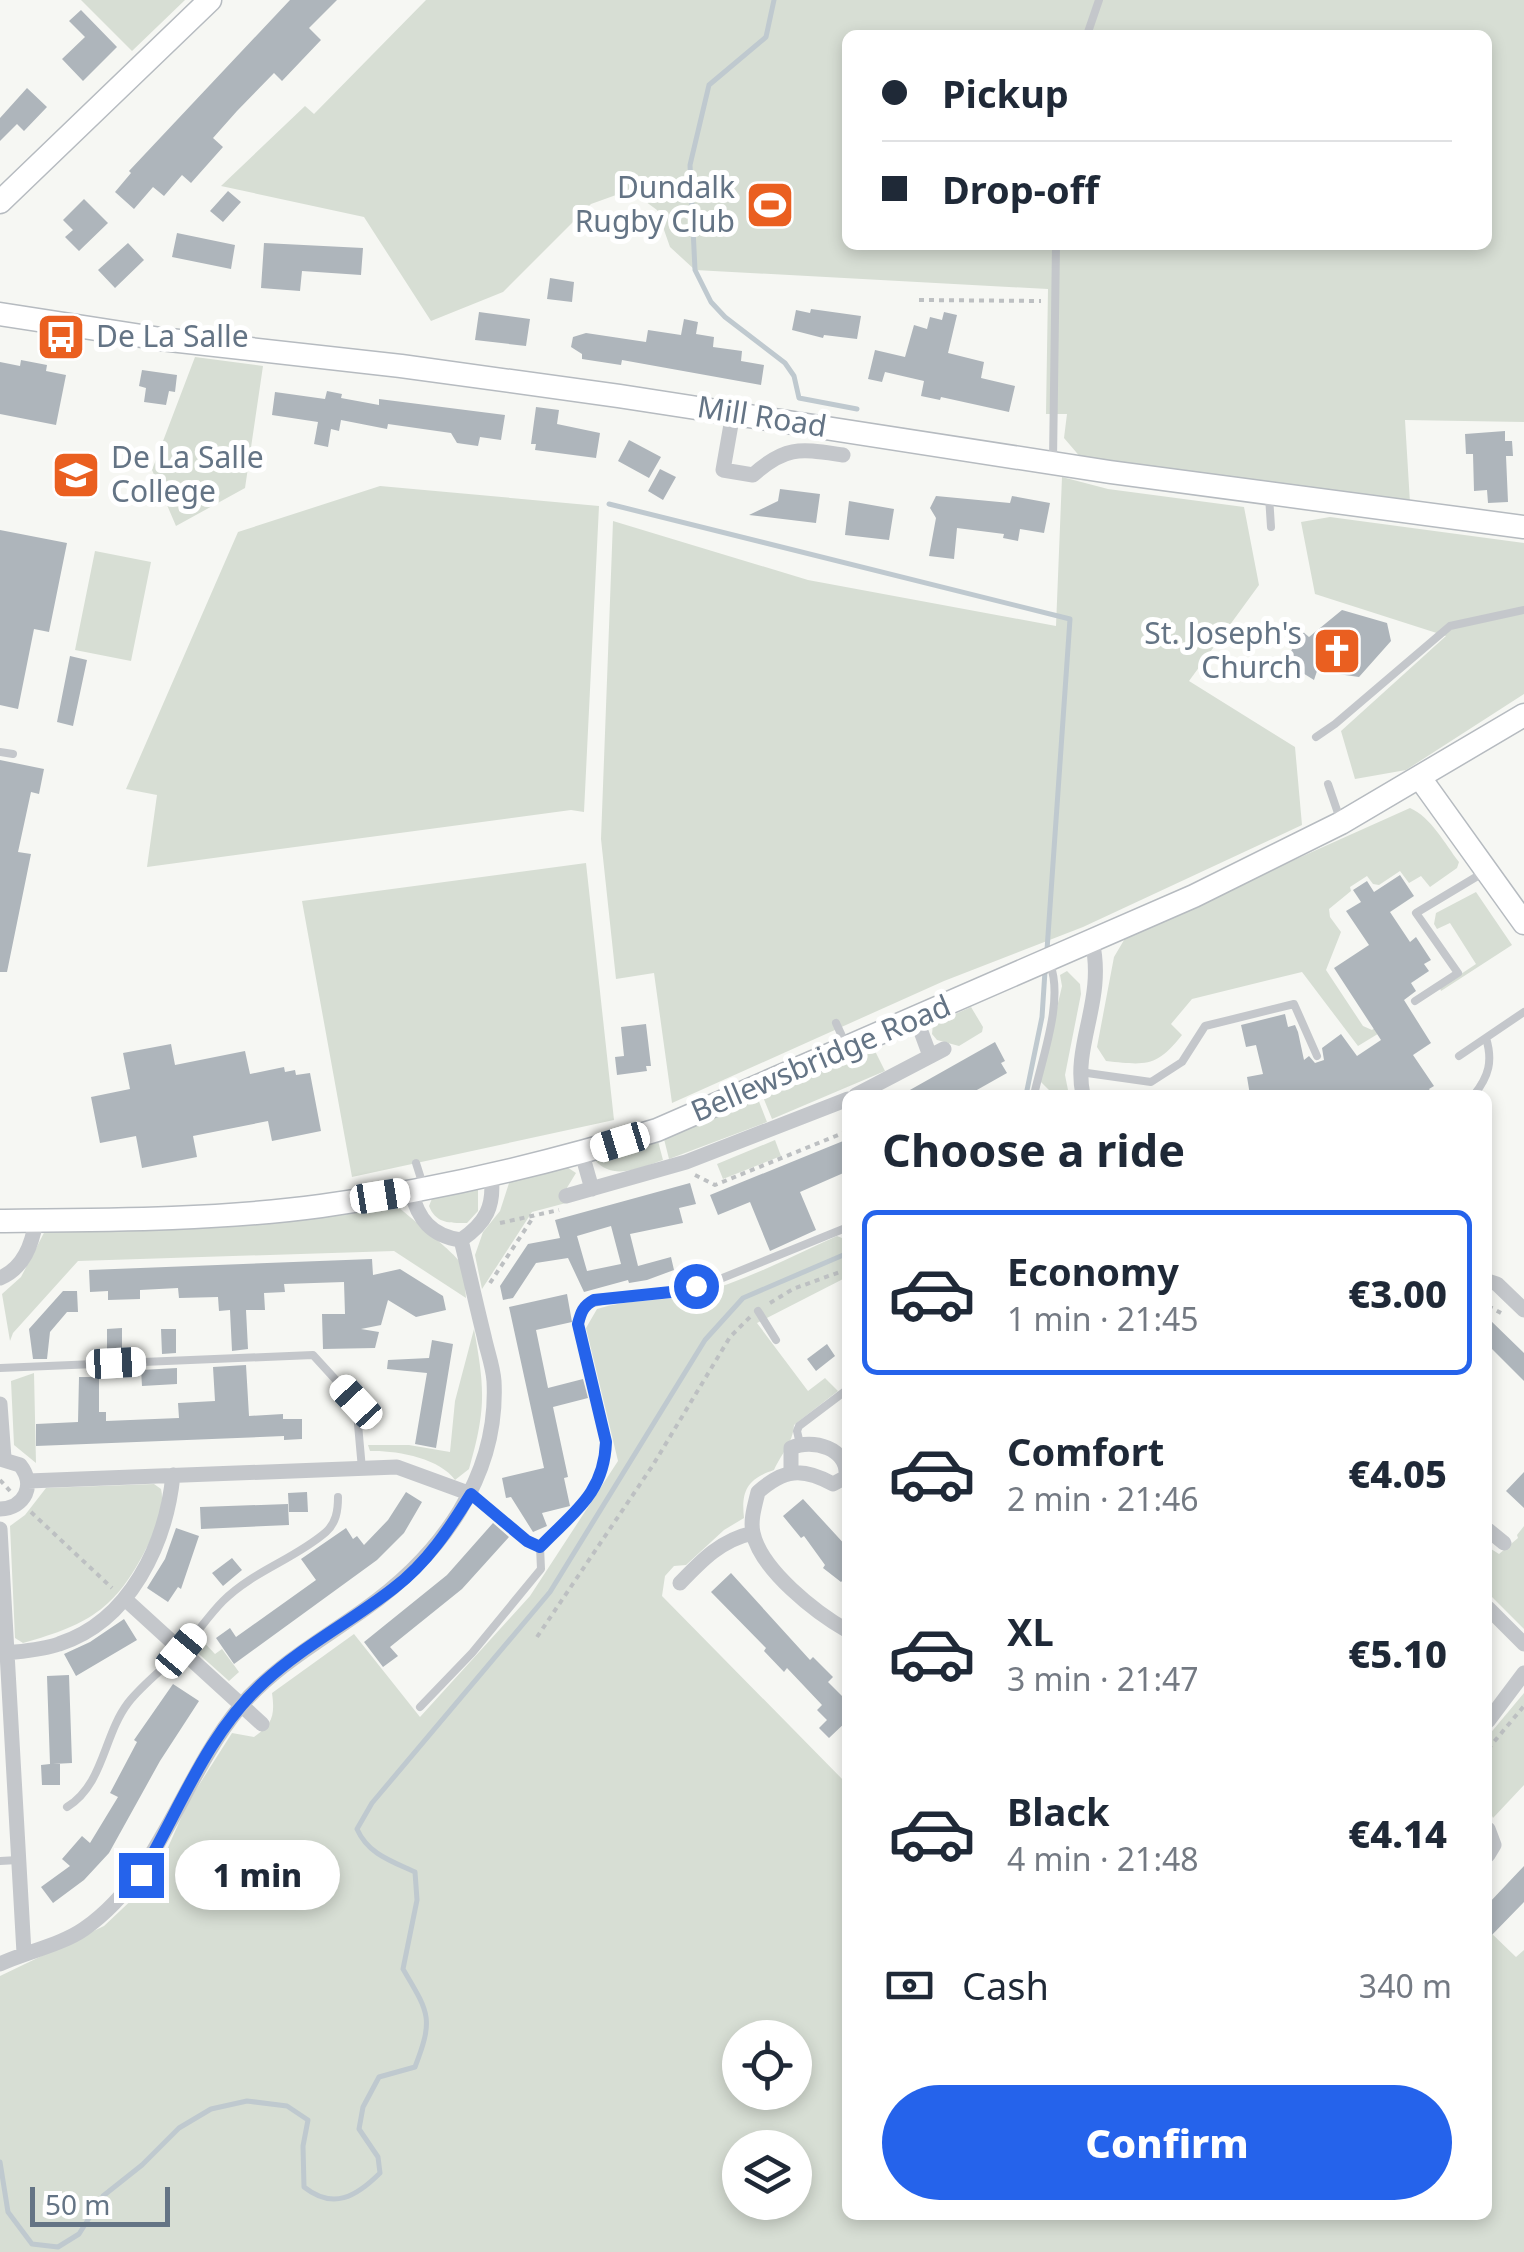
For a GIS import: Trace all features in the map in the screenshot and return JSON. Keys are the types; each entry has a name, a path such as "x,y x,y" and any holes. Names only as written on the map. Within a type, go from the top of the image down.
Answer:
{"street":[{"path":"0,202 210,0"},
{"name":"Mill Road","path":"0,314 161,339 401,366 1269,494 1524,527"},
{"path":"732,413 723,470 753,475 782,453 800,448 843,455"},
{"name":"Bellewsbridge Road","path":"0,1221 126,1220 318,1206 491,1175 582,1154 657,1130 1194,896 1341,823 1524,714"},
{"path":"1420,778 1524,923"},
{"path":"1082,1090 1080,1072 1098,983 1092,941"},
{"path":"865,1090 937,1052 916,1018"},
{"path":"566,1196 686,1162 842,1101"},
{"path":"582,1154 592,1189"},
{"path":"418,1190 416,1212 427,1226 446,1238 461,1240 480,1226 490,1209 491,1175"},
{"path":"0,1278 11,1274 22,1259 32,1243 36,1221"},
{"path":"0,1964 81,1931 122,1898 141,1875 185,1790 241,1705 266,1680 398,1586 445,1536 471,1494 492,1422 494,1378 461,1240"},
{"path":"1492,1282 1524,1310"},
{"path":"0,1404 2,1458 20,1465 28,1480 21,1502 0,1509"},
{"path":"790,1472 792,1448 800,1444 822,1445 842,1459"},
{"path":"28,1480 397,1468 471,1494"},
{"path":"842,1478 832,1484 817,1475 782,1474 758,1492 753,1533 766,1558 791,1586 817,1613 842,1628"},
{"path":"6,1653 63,1643 96,1624 124,1599 157,1546 170,1510 173,1475"},
{"path":"0,1529 24,1954"},
{"path":"680,1583 705,1556 726,1542 753,1533"},
{"path":"1492,1533 1504,1543"},
{"path":"124,1599 262,1724"},
{"path":"1492,1612 1524,1644"},
{"path":"1492,1715 1524,1673"}],"lane":[{"path":"1089,30 1098,0"},
{"path":"1054,463 1056,250"},
{"path":"1269,494 1271,527"},
{"path":"1316,736 1450,626 1524,610"},
{"path":"0,752 13,754"},
{"path":"1328,784 1341,823"},
{"path":"1416,1001 1458,974 1416,913 1488,870"},
{"path":"1035,1090 1055,998 1056,981 1049,960"},
{"path":"1080,1072 1151,1082 1182,1062 1205,1026 1294,1004 1317,1056"},
{"path":"1460,1056 1524,1012"},
{"path":"836,1023 848,1049"},
{"path":"1478,1090 1486,1080 1491,1056 1486,1038"},
{"path":"416,1162 418,1190"},
{"path":"540,1547 573,1518 594,1490 605,1461 606,1442 578,1324 585,1304 671,1292 720,1279 842,1229"},
{"path":"758,1311 776,1340"},
{"path":"0,1368 313,1355 356,1402 362,1469"},
{"path":"800,1444 796,1431 799,1426 842,1393"},
{"path":"471,1494 527,1541 540,1547"},
{"path":"68,1807 83,1797 96,1776 115,1725 129,1701 245,1582 328,1531 338,1514 338,1498"},
{"path":"420,1708 541,1570 540,1547"},
{"path":"0,1861 18,1860"}],"path":[{"path":"919,300 1056,302"},
{"path":"686,1162 692,1173 715,1184 842,1133"},
{"path":"480,1226 565,1208 566,1196"},
{"path":"476,1304 534,1216"},
{"path":"536,1637 621,1515 730,1337 758,1311 794,1290 842,1271"},
{"path":"0,1480 124,1599"}],"shaded area":[{"path":"81,0 185,0 132,51"},
{"path":"426,0 1524,0 1524,422 1405,420 1410,503 1082,459 1064,438 1067,414 1046,414 1048,289 695,270 670,247 657,210 630,190 591,204 503,292 431,321 364,217 221,186 305,106 314,114"},
{"path":"195,357 263,366 245,488 176,526 152,470"},
{"path":"1062,477 1108,489 1244,507 1259,585 1189,681 1295,747 1302,825 1083,927 944,981 672,1103 654,973 616,979 601,839 613,521 808,580 1056,626"},
{"path":"380,486 599,506 584,812 571,810 147,867 157,795 126,789 238,532"},
{"path":"1330,517 1524,543 1524,694 1406,770 1355,779 1341,731 1446,636 1315,594 1301,522"},
{"path":"95,551 151,562 131,661 75,650"},
{"path":"1410,808 1437,832 1459,862 1457,868 1430,887 1421,876 1409,883 1400,871 1379,885 1367,876 1329,909 1341,932 1326,970 1363,1026 1372,1030 1377,1026 1381,1032 1358,1046 1302,972 1192,999 1171,1024 1182,1035 1165,1054 1149,1062 1106,1061 1097,1047 1114,957 1127,935"},
{"path":"586,863 614,1120 352,1177 302,901"},
{"path":"1476,892 1512,945 1441,991 1476,964 1450,923 1437,929 1436,913"},
{"path":"1067,971 1080,984 1081,994 1065,1075 1068,1090 1049,1090 1040,1081 1062,986 1060,975"},
{"path":"971,1007 982,1032 959,1046 937,1040 932,1034 933,1024"},
{"path":"874,1049 885,1071 772,1119 763,1097"},
{"path":"758,1099 767,1122 669,1159 664,1139"},
{"path":"775,1140 781,1156 723,1179 717,1164"},
{"path":"658,1141 663,1160 645,1166 618,1171 595,1160"},
{"path":"567,1167 576,1173 565,1191 566,1203 532,1212 482,1289 475,1255 483,1232 500,1211 510,1180"},
{"path":"478,1187 478,1211 467,1223 440,1219 429,1206 433,1196"},
{"path":"395,1204 459,1260 466,1298 394,1251 78,1261 10,1341 2,1294 21,1277 46,1229"},
{"path":"837,1236 842,1238 842,1280 757,1323 808,1391 825,1378 838,1391 794,1425 774,1470 748,1487 744,1518 724,1530 686,1565 674,1566 665,1576 662,1596 842,1779 842,2220 1492,2220 1492,1934 1516,1957 1524,1950 1524,2252 0,2252 0,1976 104,1926 139,1893 166,1852 188,1802 232,1733 254,1737 269,1723 272,1693 354,1634 420,1717 530,1596 618,1461 586,1328 597,1309 709,1290"},
{"path":"474,1329 482,1399 469,1469 455,1480 428,1461 370,1451 368,1445 409,1445 450,1452 455,1401"},
{"path":"34,1373 36,1463 14,1445 11,1381"},
{"path":"154,1484 162,1495 158,1523 138,1564 114,1597 85,1620 67,1628 23,1643 15,1638 10,1526 25,1515 46,1488"},
{"path":"1524,1526 1524,1629 1492,1597 1492,1550 1499,1554"},
{"path":"197,1635 215,1654 222,1649 239,1672 229,1681 190,1646"},
{"path":"1524,1693 1524,1785 1493,1818 1492,1816 1492,1731"}],"building":[{"path":"290,0 337,0 309,28 321,40 282,81 274,73 237,111 213,138 223,147 191,183 182,175 164,196 153,187 134,209 115,192 129,171"},
{"path":"81,10 117,47 83,81 62,59 85,37 69,21"},
{"path":"27,88 47,107 24,131 17,124 0,141 0,118"},
{"path":"228,191 241,202 223,222 210,211"},
{"path":"84,199 108,223 79,251 65,237 73,230 63,220"},
{"path":"177,233 235,245 231,269 172,257"},
{"path":"128,243 144,260 115,288 98,270"},
{"path":"264,243 363,248 361,275 302,271 300,291 261,288"},
{"path":"550,278 574,282 572,302 547,299"},
{"path":"811,309 861,316 857,339 824,335 823,338 792,330 796,310 810,313"},
{"path":"479,312 530,319 526,346 475,340"},
{"path":"944,312 957,315 948,353 984,362 981,378 1015,386 1009,412 921,396 924,381 885,372 882,382 868,379 875,350 905,357 914,325 927,329 930,317 942,320"},
{"path":"684,319 698,322 696,334 714,337 713,347 742,351 741,361 764,365 761,385 622,360 621,365 582,359 582,354 571,347 573,337 586,333 646,342 648,330 681,335"},
{"path":"21,360 47,365 46,371 66,375 56,425 0,414 0,362 20,366"},
{"path":"142,370 177,375 175,392 169,391 166,405 144,402 146,388 139,386"},
{"path":"327,391 342,394 341,398 379,405 379,399 505,415 501,440 480,437 478,446 457,443 451,433 388,424 387,429 341,420 339,431 331,429 328,447 314,444 318,422 272,415 275,392 325,399"},
{"path":"536,407 559,410 557,424 600,433 596,458 535,450 536,444 531,444"},
{"path":"1505,431 1505,441 1512,441 1513,456 1506,456 1508,502 1488,503 1487,490 1474,491 1473,454 1466,454 1465,434"},
{"path":"629,440 661,457 649,478 618,461"},
{"path":"660,469 676,477 663,500 648,491"},
{"path":"780,489 820,494 816,523 749,515 778,501"},
{"path":"936,496 1010,503 1012,496 1050,503 1044,533 1020,529 1018,541 1003,538 1004,534 957,528 954,559 929,556 936,518 930,508"},
{"path":"849,501 894,509 889,540 845,535"},
{"path":"0,530 67,543 49,632 34,629 18,709 0,705"},
{"name":"St. Joseph's Church","path":"1342,610 1387,623 1391,641 1359,677 1317,671 1314,680 1285,662 1302,631 1309,637"},
{"path":"70,656 87,660 73,726 57,722"},
{"path":"0,760 44,769 39,794 31,792 18,852 31,854 7,972 0,972"},
{"path":"1400,875 1414,896 1390,912 1410,942 1416,937 1431,960 1424,964 1429,971 1411,983 1416,991 1404,1000 1431,1043 1413,1055 1434,1086 1430,1090 1249,1090 1247,1077 1263,1074 1256,1045 1246,1047 1241,1025 1285,1014 1288,1027 1295,1025 1298,1032 1304,1060 1309,1056 1315,1063 1324,1060 1322,1048 1341,1034 1357,1056 1381,1040 1334,968 1369,945 1346,911 1361,902 1353,890 1367,881 1374,892"},
{"path":"646,1024 651,1066 646,1066 647,1071 617,1075 615,1057 624,1056 621,1027"},
{"path":"995,1042 1005,1061 1001,1063 1007,1073 977,1090 910,1090"},
{"path":"171,1044 175,1065 245,1051 250,1074 284,1067 285,1072 295,1070 296,1075 310,1073 321,1131 272,1141 268,1121 193,1136 197,1157 142,1168 136,1136 100,1143 91,1097 130,1089 123,1053"},
{"path":"842,1141 842,1174 800,1192 816,1230 770,1251 750,1202 718,1215 710,1195"},
{"path":"690,1183 696,1204 679,1208 683,1223 630,1234 638,1266 671,1257 674,1270 647,1280 628,1280 584,1292 568,1258 536,1263 513,1298 503,1300 500,1286 528,1244 560,1238 555,1220","holes":["611,1226 621,1264 587,1271 577,1236"]},
{"path":"372,1259 373,1275 400,1269 443,1296 446,1310 416,1317 388,1300 381,1325 361,1329 379,1332 375,1348 323,1349 322,1314 345,1314 344,1282 284,1284 285,1292 264,1293 265,1310 246,1310 248,1349 232,1351 230,1310 219,1311 218,1297 179,1298 178,1288 140,1290 140,1299 108,1300 108,1291 90,1292 89,1270"},
{"path":"63,1291 77,1291 78,1312 67,1312 50,1332 47,1359 33,1359 29,1329"},
{"path":"567,1294 572,1322 536,1330 548,1388 583,1379 588,1398 553,1407 570,1506 542,1513 547,1526 533,1532 511,1497 506,1498 502,1478 544,1468 509,1307"},
{"path":"1492,1322 1524,1353 1524,1381 1492,1349"},
{"path":"122,1328 122,1350 107,1350 107,1329"},
{"path":"161,1329 176,1329 176,1353 162,1354"},
{"path":"432,1340 453,1344 436,1448 415,1444 427,1373 387,1369 388,1360 429,1358"},
{"path":"827,1344 835,1356 816,1371 807,1359"},
{"path":"246,1365 249,1416 283,1414 283,1419 302,1419 302,1439 284,1440 284,1436 36,1446 36,1424 78,1422 79,1377 99,1377 99,1412 106,1412 106,1421 179,1418 178,1403 215,1401 213,1367"},
{"path":"177,1368 177,1384 142,1386 141,1370"},
{"path":"1524,1472 1524,1508 1506,1491"},
{"path":"307,1492 308,1512 289,1512 288,1493"},
{"path":"406,1492 422,1502 404,1533 377,1560 234,1664 216,1638 230,1628 236,1637 316,1580 301,1559 346,1528 353,1539 357,1536 364,1545 388,1520"},
{"path":"803,1499 842,1541 841,1582 823,1568 825,1565 804,1536 801,1538 783,1516"},
{"path":"288,1504 289,1525 201,1529 200,1507"},
{"path":"493,1523 509,1537 462,1589 390,1647 398,1656 383,1667 364,1642 447,1575"},
{"path":"176,1528 199,1536 181,1589 178,1587 168,1602 147,1588 165,1559"},
{"path":"232,1558 242,1570 223,1586 212,1573"},
{"path":"731,1573 810,1660 813,1657 833,1677 828,1682 842,1696 842,1726 829,1738 819,1728 827,1720 817,1710 822,1705 787,1668 784,1672 711,1592"},
{"path":"124,1619 137,1640 76,1676 64,1654"},
{"path":"69,1675 72,1763 53,1764 60,1764 60,1785 42,1785 41,1765 50,1764 47,1676"},
{"path":"173,1684 199,1701 109,1853 84,1880 53,1903 41,1887 70,1866 62,1859 82,1836 90,1843 118,1797 110,1793 137,1742 134,1740"},
{"path":"1524,1866 1524,1902 1492,1935 1492,1900"}],"waterway":[{"path":"774,0 766,37 709,85 690,165 695,270 711,302 725,317 785,363 794,376 799,398 857,409"},
{"path":"609,504 1070,619 1047,950"},
{"path":"1027,1090 1042,1017 1045,971"},
{"path":"0,2162 8,2212 32,2244 58,2247 79,2234 103,2196 179,2128 211,2109 247,2101 287,2106 308,2120 303,2146 304,2187 325,2198 353,2194 380,2173 378,2157 359,2129 363,2107 379,2077 415,2067 425,2037 426,2016 403,1969 417,1900 415,1872 374,1851 357,1829 372,1803 550,1592 705,1340 743,1298 842,1256"}],"place":[{"name":"Dundalk Rugby Club","path":"770,205"},
{"name":"De La Salle","path":"61,337"},
{"name":"De La Salle College","path":"76,475"},
{"name":"St. Joseph's Church","path":"1337,651"}],"route":[{"path":"141,1875 185,1790 241,1705 266,1680 398,1586 445,1536 471,1494 527,1541 540,1547 573,1518 594,1490 605,1461 606,1442 578,1324 581,1311 594,1300 696,1286"}]}
